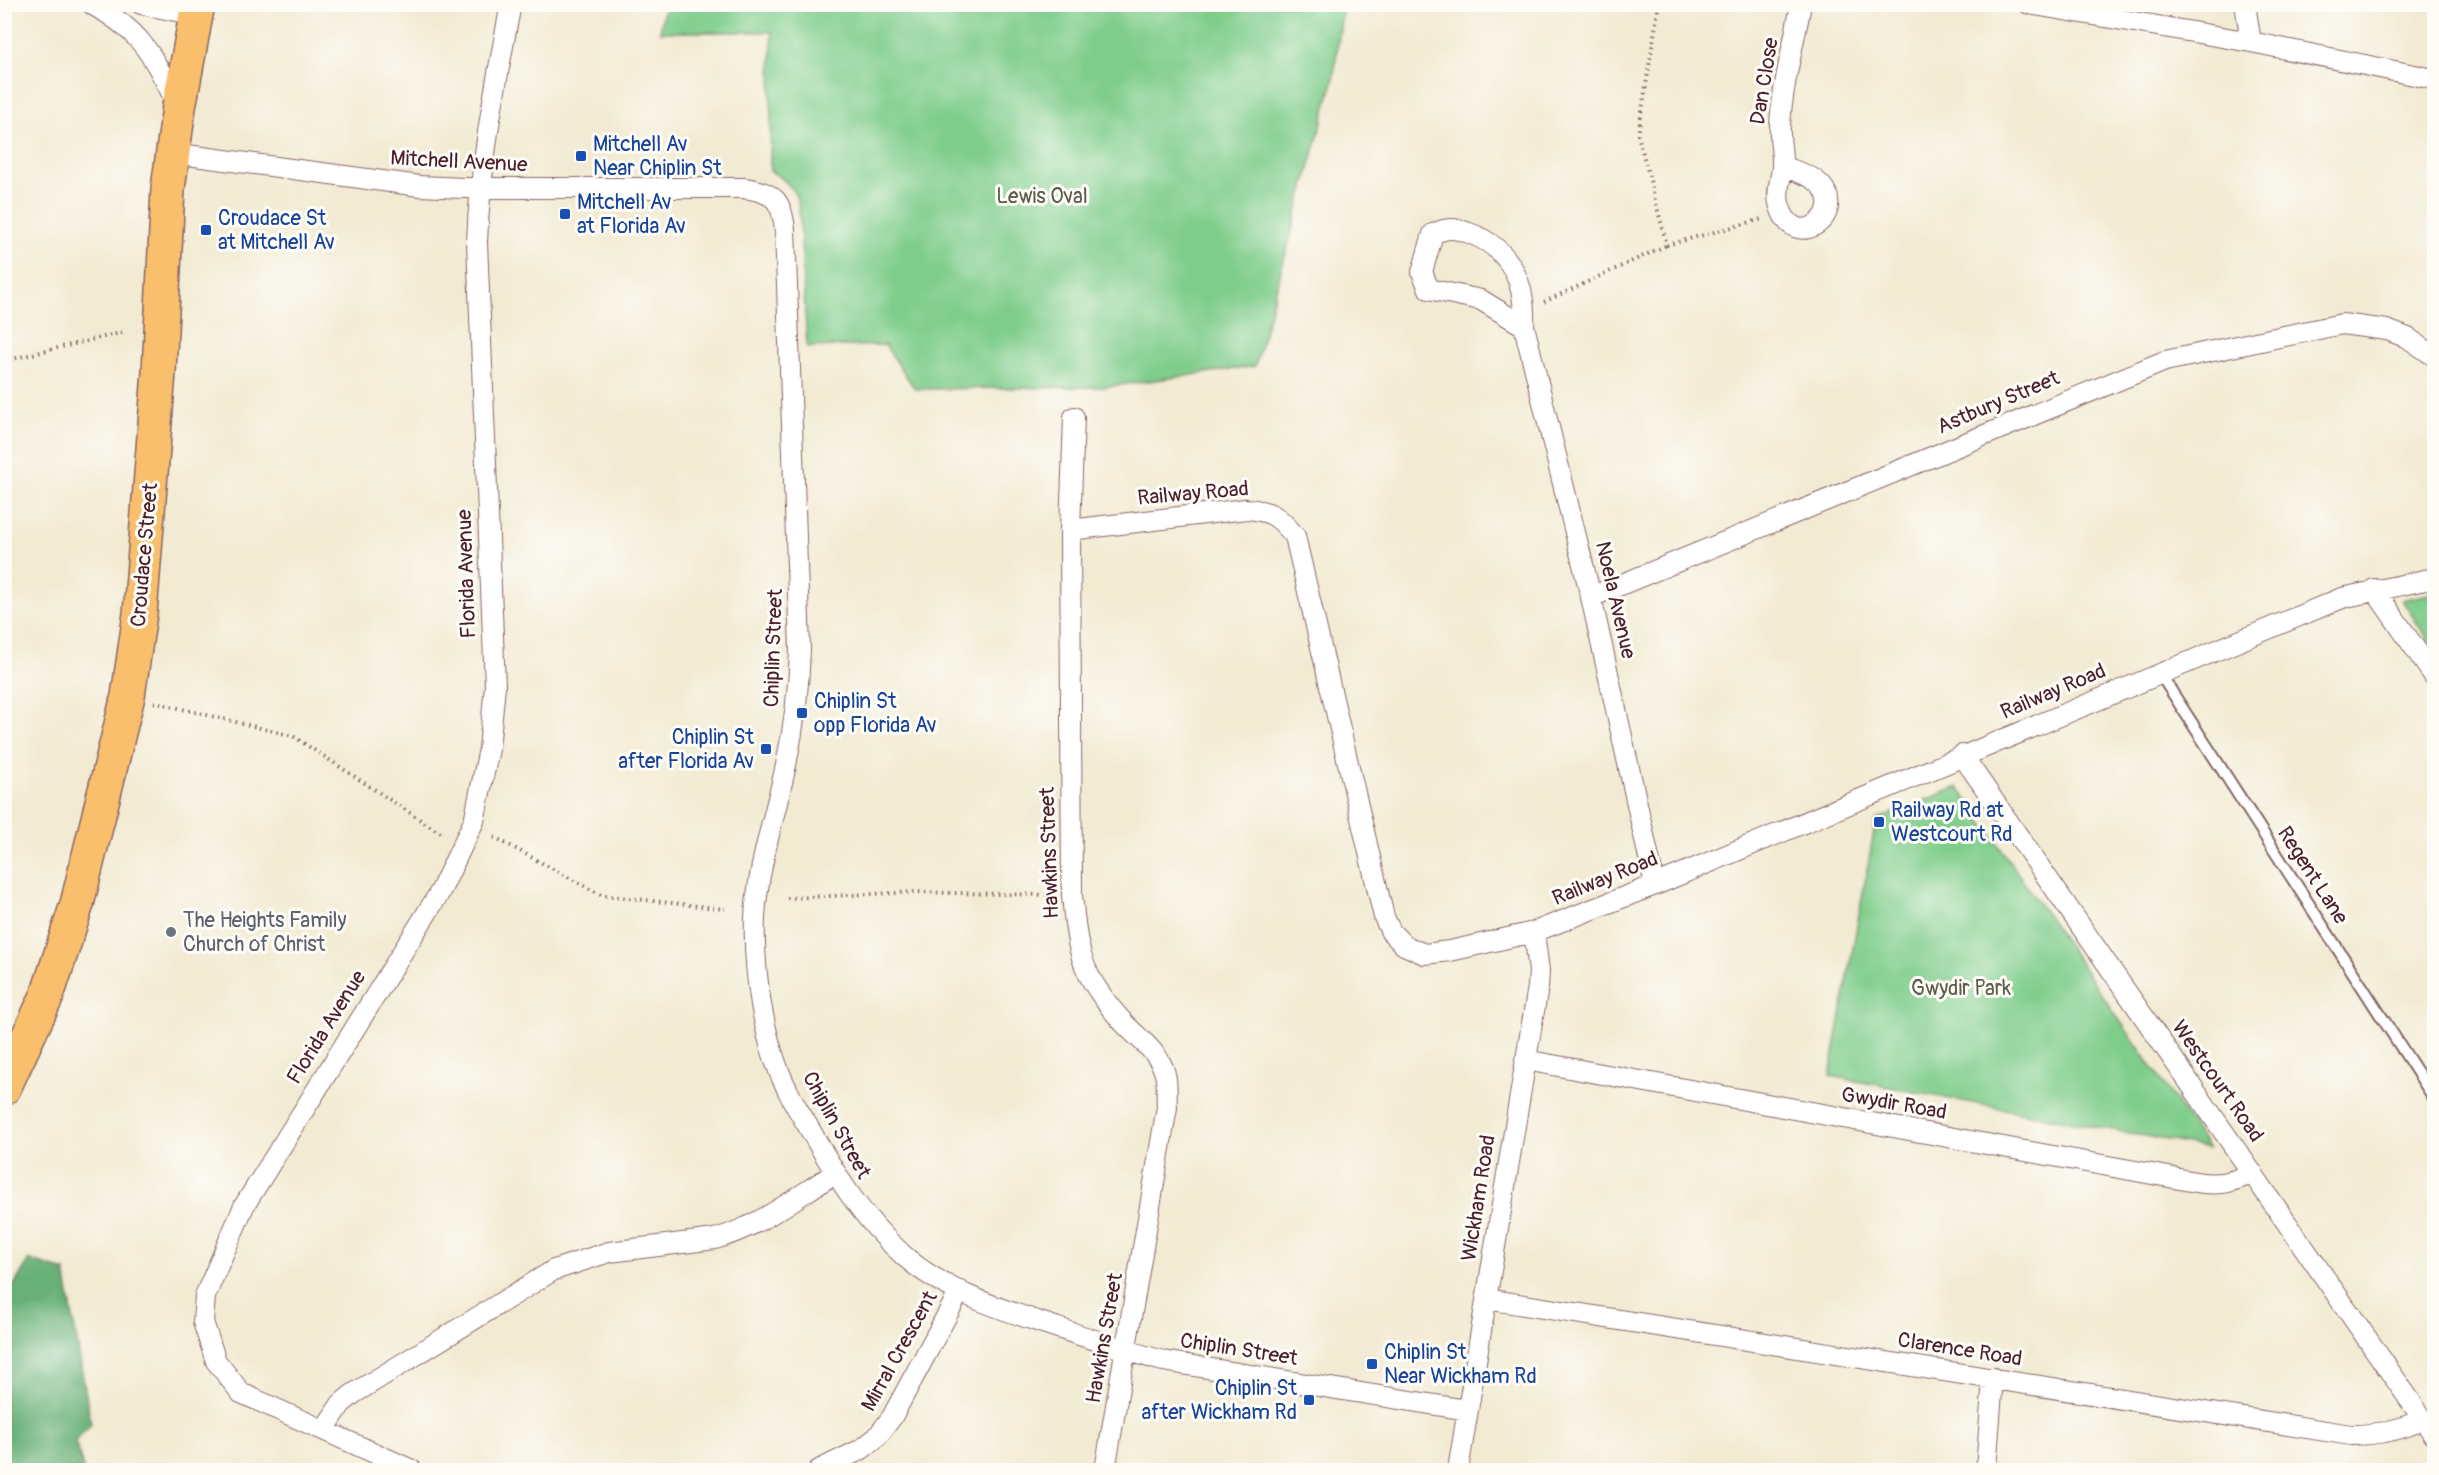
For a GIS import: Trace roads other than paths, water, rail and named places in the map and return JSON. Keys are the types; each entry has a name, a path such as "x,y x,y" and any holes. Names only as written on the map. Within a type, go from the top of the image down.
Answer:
{"highway":[{"name":"Croudace Street","path":"4,1088 48,996 77,904 128,696 141,614 172,153 197,10"}],"street":[{"path":"93,4 128,26 139,38 151,53 179,107"},
{"path":"141,4 197,10"},
{"name":"Florida Avenue","path":"324,1430 256,1402 241,1393 228,1379 208,1343 203,1322 205,1296 229,1238 255,1185 440,892 474,822 489,749 495,686 477,242 479,189 489,119 511,4"},
{"name":"Dan Close","path":"1782,166 1780,124 1802,4"},
{"path":"2029,4 2251,42 2434,79"},
{"path":"2245,4 2251,42"},
{"name":"Mitchell Avenue","path":"172,153 420,186 479,189 744,188"},
{"name":"Chiplin Street","path":"744,188 769,194 782,207 784,216 800,600 799,688 786,766 758,881 755,918 758,978 764,1015 787,1090 834,1174 859,1210 905,1257 960,1291 990,1305 1125,1351 1163,1360 1467,1410"},
{"name":"Noela Avenue","path":"1524,326 1481,300 1429,289 1422,272 1433,234 1443,229 1455,228 1484,238 1500,249 1518,279 1525,309 1524,326 1591,597 1655,885"},
{"name":"Astbury Street","path":"1591,597 2165,361 2342,324 2365,325 2387,330 2408,338 2434,356"},
{"name":"Hawkins Street","path":"1074,417 1070,530 1072,895 1075,927 1081,957 1092,982 1121,1020 1155,1055 1165,1072 1167,1107 1105,1470"},
{"name":"Railway Road","path":"1070,530 1246,509 1266,511 1281,519 1295,536 1384,917 1391,932 1404,945 1424,954 1450,951 1534,932 1655,885 2159,672 2342,598 2374,589 2434,578"},
{"path":"2374,589 2434,676"},
{"name":"Westcourt Road","path":"1962,755 2429,1427"},
{"name":"Wickham Road","path":"1458,1470 1539,971 1534,932"},
{"name":"Gwydir Road","path":"1525,1060 2214,1185 2232,1183 2253,1173"},
{"path":"412,1470 324,1430 341,1404 353,1394 554,1270 609,1252 715,1239 732,1234 751,1226 834,1174"},
{"name":"Mirral Crescent","path":"819,1470 862,1449 877,1437 892,1417 960,1291"},
{"name":"Clarence Road","path":"1486,1299 2351,1435 2373,1435 2429,1427"},
{"path":"1986,1470 1993,1378"}],"lane":[{"name":"Regent Lane","path":"2159,672 2434,1098"}],"place":[{"name":"Mitchell Av Near Chiplin St","path":"581,156"},
{"name":"Mitchell Av at Florida Av","path":"565,214"},
{"name":"Croudace St at Mitchell Av","path":"206,230"},
{"name":"Chiplin St opp Florida Av","path":"802,713"},
{"name":"Chiplin St after Florida Av","path":"766,749"},
{"name":"Railway Rd at Westcourt Rd","path":"1879,822"},
{"name":"The Heights Family Church of Christ","path":"171,932"},
{"name":"Chiplin St Near Wickham Rd","path":"1372,1364"},
{"name":"Chiplin St after Wickham Rd","path":"1309,1400"}],"park label":[{"name":"Lewis Oval","path":"1042,196"},
{"name":"Gwydir Park","path":"1961,988"}]}
